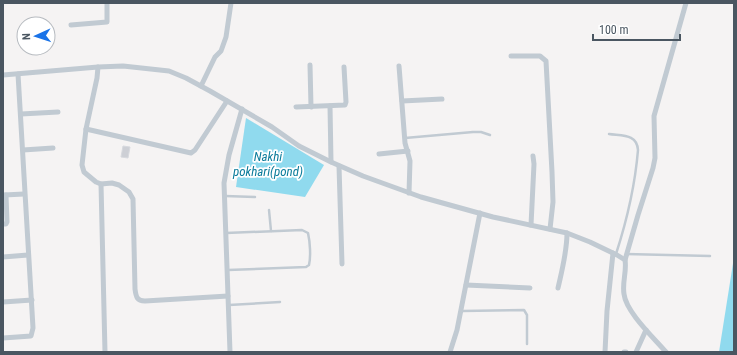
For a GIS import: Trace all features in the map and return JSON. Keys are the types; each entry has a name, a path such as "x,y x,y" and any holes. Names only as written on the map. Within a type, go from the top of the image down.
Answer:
{"street":[{"path":"71,24 108,22 107,3"},
{"path":"202,86 215,57 221,51 226,37 231,3"},
{"path":"604,352 607,311 620,255 638,215 653,168 655,158 654,116 686,3"},
{"path":"511,56 540,56 546,62 553,202 550,229"},
{"path":"310,65 311,107"},
{"path":"3,75 123,66 169,71 202,86 272,127 298,146 339,166 409,193 480,213 568,234 620,255"},
{"path":"399,66 404,138 410,161 409,193"},
{"path":"98,67 86,129 82,165 84,172 101,184 112,183 119,185 125,188 132,195 136,298 138,300 145,301 228,296"},
{"path":"296,108 345,105 344,67"},
{"path":"3,338 31,336 33,328 18,74"},
{"path":"402,101 442,99"},
{"path":"86,129 191,153 195,150 227,101"},
{"path":"330,106 331,162"},
{"path":"230,352 224,196 226,166 242,110"},
{"path":"21,114 58,112"},
{"path":"22,150 54,148"},
{"path":"378,154 408,152"},
{"path":"531,225 533,156"},
{"path":"339,166 342,264"},
{"path":"101,184 105,352"},
{"path":"3,224 7,222 4,195 24,194"},
{"path":"450,352 461,311 480,213"},
{"path":"558,288 564,264 568,234"},
{"path":"3,257 28,255"},
{"path":"620,255 625,272 623,287 627,305 646,330 666,352"},
{"path":"466,285 530,288"},
{"path":"3,302 32,300"},
{"path":"636,352 646,330"}],"lane":[{"path":"404,138 473,132 481,132 490,135"},
{"path":"609,134 631,137 638,144 632,199 624,229 620,255 710,256"},
{"path":"224,196 255,197"},
{"path":"269,210 271,232"},
{"path":"226,233 305,230 308,233 310,262 309,266 299,267 227,270"},
{"path":"229,305 280,302"},
{"path":"461,311 524,310 527,315 527,344"}],"water":[{"name":"Nakhi pokhari(pond)","path":"246,118 324,165 305,197 236,187"},
{"path":"734,257 734,352 719,352"}],"building":[{"path":"123,146 130,147 128,158 121,157"}]}
